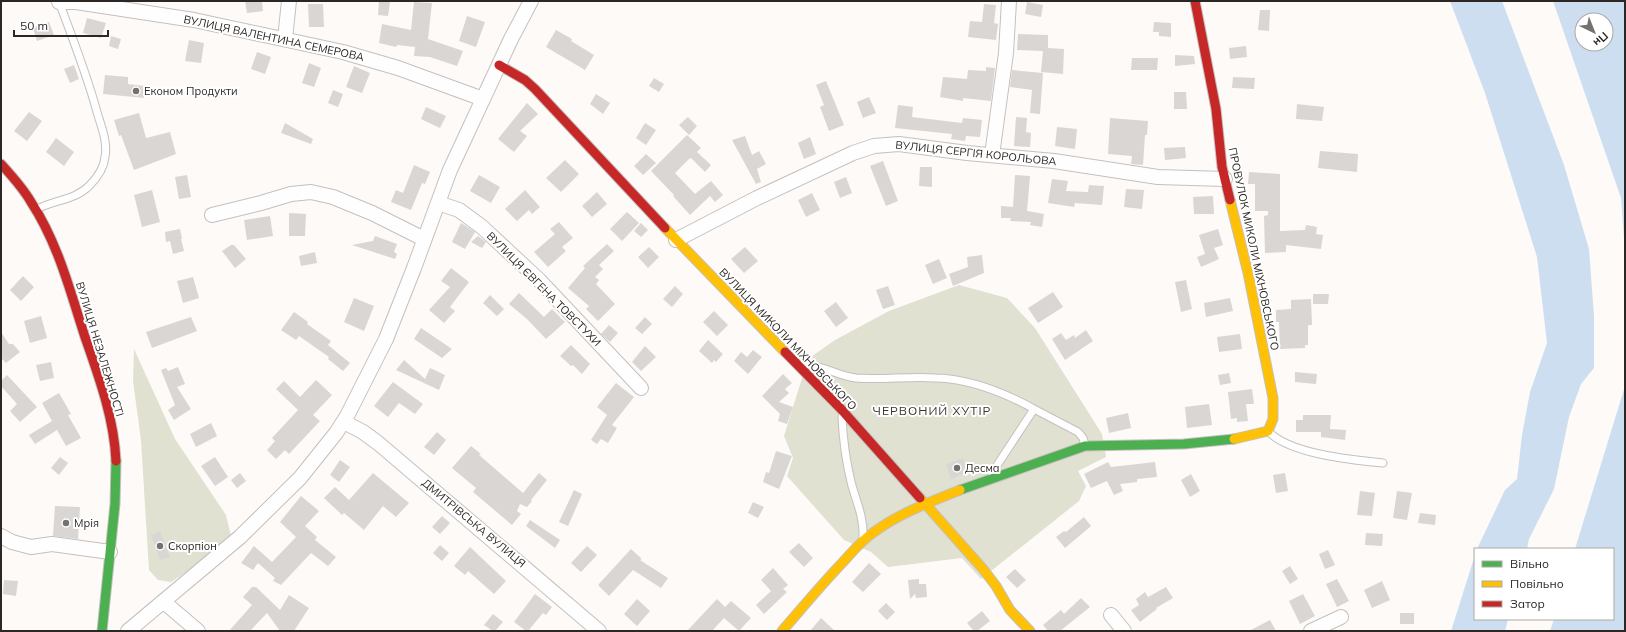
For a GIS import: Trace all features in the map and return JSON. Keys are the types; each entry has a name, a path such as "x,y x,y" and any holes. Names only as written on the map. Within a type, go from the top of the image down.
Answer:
{"street":[{"path":"285,39 290,1"},
{"path":"128,631 225,551 310,467 344,422 386,339 450,170 531,1"},
{"path":"992,155 1006,53 1009,1"},
{"name":"ПРОВУЛОК МИКОЛИ МІХНОВСЬКОГО","path":"1195,1 1216,110 1220,156 1248,273 1273,398 1273,419 1268,431"},
{"name":"ВУЛИЦЯ ВАЛЕНТИНА СЕМЕРОВА","path":"59,2 76,2 194,20 365,57 429,78 483,99"},
{"name":"ВУЛИЦЯ МИКОЛИ МІХНОВСЬКОГО","path":"499,65 518,76 535,89 676,240 841,409 989,577 1010,610 1030,631"},
{"name":"ВУЛИЦЯ СЕРГІЯ КОРОЛЬОВА","path":"676,240 757,198 862,149 885,144 899,144 967,153 1054,161 1171,178 1225,179"},
{"name":"ВУЛИЦЯ НЕЗАЛЕЖНОСТІ","path":"1,164 19,183 37,209 52,242 74,300 112,425 116,454 116,484 102,631"},
{"path":"212,215 255,205 291,194 312,192 333,197 372,213 424,239"},
{"name":"ВУЛИЦЯ ЄВГЕНА ТОВСТУХИ","path":"438,203 459,210 482,227 539,280 641,388"},
{"name":"ДМИТРІВСЬКА ВУЛИЦЯ","path":"344,422 378,443 599,631"},
{"path":"782,631 822,584 862,542 891,521 924,504 989,479 1085,446 1184,444 1234,439 1268,431"},
{"path":"1,536 12,542 31,547 52,544 110,552"},
{"path":"164,602 198,631"},
{"path":"1112,615 1124,631"},
{"path":"1312,631 1341,617"}],"lane":[{"path":"37,209 47,204 71,198 85,190 98,176 105,157 104,135 95,102 59,2"},
{"path":"797,364 817,366 844,376 858,378 937,378 958,380 1007,396 1078,432 1083,438 1085,446"},
{"path":"841,409 847,461 863,524 862,542"},
{"path":"989,479 1034,410"},
{"path":"1268,431 1280,440 1316,453 1335,458 1382,463"}],"green space":[{"path":"959,285 1007,298 1035,328 1102,434 1106,457 1078,471 1086,486 1079,501 981,579 962,558 888,567 871,552 844,540 787,476 793,458 784,436 808,359 835,340 889,311"},
{"path":"134,349 175,439 226,515 231,536 206,559 171,582 158,580 149,570 141,440 133,381"}],"water":[{"path":"1450,1 1502,1 1564,165 1589,249 1594,316 1594,368 1581,384 1569,417 1554,489 1529,539 1527,548 1477,548 1505,490 1517,479 1522,435 1530,392 1547,343 1537,257 1485,93"},
{"path":"1553,1 1625,1 1625,253 1621,198"},
{"path":"1625,386 1625,631 1550,631 1554,620 1614,620 1614,548 1575,548"},
{"path":"1474,558 1474,620 1508,620 1505,631 1451,631"}],"building":[{"path":"245,1 262,1 263,11 247,13"},
{"path":"379,1 390,2 388,16 378,15"},
{"path":"414,2 432,3 428,39 463,51 457,66 430,57 414,56 415,47 397,45 396,47 379,43 382,24 411,30"},
{"path":"1027,2 1043,5 1041,17 1025,14"},
{"path":"308,4 323,4 324,27 309,27"},
{"path":"984,4 996,5 994,23 998,24 996,40 968,37 970,21 982,22"},
{"path":"1260,10 1270,10 1269,31 1258,30"},
{"path":"467,16 485,22 476,47 459,41"},
{"path":"87,18 106,23 101,38 83,33"},
{"path":"49,22 54,35 37,41 33,28"},
{"path":"1154,22 1171,23 1171,37 1159,36 1159,32 1153,32"},
{"path":"556,30 572,39 571,41 594,55 585,70 546,47"},
{"path":"1018,34 1048,35 1048,48 1064,49 1063,74 1041,72 1043,51 1017,50"},
{"path":"111,36 121,39 118,49 109,46"},
{"path":"189,40 204,43 201,63 185,61"},
{"path":"1246,46 1247,57 1230,59 1229,48"},
{"path":"257,52 271,57 265,74 251,69"},
{"path":"1175,55 1194,56 1195,64 1175,66"},
{"path":"1132,58 1158,58 1157,70 1131,70"},
{"path":"309,63 321,68 314,87 302,83"},
{"path":"74,65 79,79 70,83 64,69"},
{"path":"354,66 370,73 362,93 346,87"},
{"path":"986,67 995,68 991,101 963,98 963,101 940,97 943,77 967,79 968,70 986,71"},
{"path":"1012,70 1043,73 1040,114 1030,113 1032,90 1010,87"},
{"path":"105,75 128,77 128,84 145,86 144,98 103,94"},
{"path":"1233,77 1255,78 1254,89 1232,88"},
{"path":"654,78 664,84 659,92 649,86"},
{"path":"826,81 844,125 829,131 820,107 824,105 816,85"},
{"path":"333,90 343,94 338,107 328,103"},
{"path":"1174,92 1186,92 1187,109 1174,109"},
{"path":"596,94 610,103 603,114 590,104"},
{"path":"869,97 876,113 863,118 857,102"},
{"path":"527,103 538,114 520,131 527,136 514,152 498,139"},
{"path":"1297,104 1324,107 1322,121 1296,119"},
{"path":"898,105 913,107 912,117 962,123 963,118 982,120 980,137 966,136 965,141 951,139 952,134 895,128"},
{"path":"426,107 446,116 440,128 421,119"},
{"path":"29,112 42,121 27,141 14,131"},
{"path":"139,113 146,138 170,132 176,154 134,170 121,135 119,136 114,120"},
{"path":"688,117 697,126 689,135 679,125"},
{"path":"1016,117 1027,118 1026,132 1031,133 1030,147 1014,146"},
{"path":"1110,118 1148,121 1147,135 1145,135 1143,165 1131,164 1132,156 1108,154"},
{"path":"285,123 313,139 311,144 281,133"},
{"path":"645,123 656,130 646,145 636,138"},
{"path":"1057,127 1077,129 1075,149 1055,146"},
{"path":"687,135 701,148 697,152 711,165 705,172 691,158 675,173 695,194 711,181 723,195 715,202 710,196 690,215 673,196 674,195 651,171"},
{"path":"745,136 752,155 759,151 766,164 757,169 761,182 756,184 732,140"},
{"path":"810,137 816,154 804,159 798,143"},
{"path":"56,138 74,152 64,166 46,152"},
{"path":"1185,147 1186,158 1165,160 1164,148"},
{"path":"1320,151 1358,154 1357,172 1318,168"},
{"path":"646,154 656,163 643,175 634,166"},
{"path":"565,160 579,174 561,192 546,178"},
{"path":"883,161 898,201 886,206 870,166"},
{"path":"414,165 430,172 425,184 422,183 411,210 391,202 396,190 403,193"},
{"path":"920,167 932,167 932,187 919,186"},
{"path":"1249,172 1280,174 1280,231 1305,230 1306,225 1317,227 1316,234 1323,235 1321,249 1286,245 1286,252 1265,253 1264,216 1268,215 1268,211 1255,211 1255,184 1248,184"},
{"path":"187,175 191,197 179,199 175,177"},
{"path":"479,175 500,187 491,203 470,191"},
{"path":"1015,175 1030,176 1027,211 1044,214 1042,227 1030,225 1031,222 1010,221 1011,218 1001,218 1001,206 1013,207"},
{"path":"846,177 852,193 840,198 834,182"},
{"path":"1052,179 1068,181 1066,191 1088,192 1089,185 1104,186 1102,205 1075,203 1074,207 1048,203"},
{"path":"1126,189 1144,190 1142,209 1124,207"},
{"path":"152,190 160,222 142,227 134,195"},
{"path":"525,190 540,207 532,214 529,210 517,221 505,209"},
{"path":"597,192 607,204 592,217 582,206"},
{"path":"812,193 820,210 806,217 798,200"},
{"path":"1213,196 1214,214 1194,214 1193,197"},
{"path":"627,212 639,223 622,241 610,229"},
{"path":"289,213 306,214 305,236 289,236"},
{"path":"270,216 273,236 247,240 244,220"},
{"path":"559,222 573,238 562,247 566,251 548,267 534,252 555,234 550,229"},
{"path":"461,223 475,232 465,249 452,242"},
{"path":"641,223 648,230 641,237 634,231"},
{"path":"180,229 184,251 173,254 170,241 166,242 165,232"},
{"path":"1218,229 1223,245 1214,248 1219,259 1201,267 1197,257 1205,254 1199,235"},
{"path":"375,236 397,244 394,252 397,254 395,259 352,245 373,241"},
{"path":"478,236 486,242 482,248 471,242"},
{"path":"607,244 614,251 599,265 603,269 595,277 599,280 596,284 615,304 598,321 586,309 589,306 568,288 585,268 583,266"},
{"path":"231,245 234,245 246,259 235,268 222,251"},
{"path":"649,247 659,257 648,268 638,257"},
{"path":"745,247 758,261 744,273 731,259"},
{"path":"315,252 317,263 301,266 299,256"},
{"path":"982,255 984,273 953,286 949,274 968,267 967,257"},
{"path":"939,259 947,278 933,284 925,265"},
{"path":"451,268 469,282 450,307 455,311 444,323 429,310 450,287 441,281"},
{"path":"23,276 34,287 21,301 10,290"},
{"path":"193,277 199,298 183,303 177,281"},
{"path":"1186,280 1192,309 1181,312 1175,282"},
{"path":"675,286 683,294 672,307 663,299"},
{"path":"888,286 895,305 883,309 876,290"},
{"path":"1053,292 1063,307 1038,323 1028,308"},
{"path":"519,293 544,317 552,309 565,322 546,339 527,319 509,304"},
{"path":"1313,294 1329,294 1328,304 1313,304"},
{"path":"490,295 504,309 497,316 483,303"},
{"path":"354,298 374,306 364,331 344,322"},
{"path":"1230,298 1233,311 1206,317 1204,303"},
{"path":"1311,299 1312,325 1308,325 1308,345 1305,345 1305,348 1280,349 1279,322 1276,322 1276,310 1291,309 1291,300"},
{"path":"836,302 848,318 836,327 824,311"},
{"path":"714,311 728,325 717,336 703,322"},
{"path":"294,312 308,322 307,324 331,341 328,345 350,363 343,371 328,359 329,357 299,336 296,340 281,330"},
{"path":"41,316 47,338 30,343 24,321"},
{"path":"191,317 197,331 152,348 146,332"},
{"path":"645,317 652,324 642,334 635,328"},
{"path":"609,325 618,333 610,342 601,334"},
{"path":"421,328 452,349 442,358 414,339"},
{"path":"1086,330 1093,341 1065,360 1052,339 1061,333 1066,340 1074,335 1075,338"},
{"path":"1,332 9,344 13,344 20,352 6,363 1,358"},
{"path":"1240,334 1242,349 1219,352 1217,337"},
{"path":"708,340 723,354 716,362 714,360 712,363 699,351"},
{"path":"571,345 590,364 582,374 573,365 571,366 560,356"},
{"path":"645,346 656,357 641,371 632,362"},
{"path":"753,350 762,357 748,374 734,361 741,352 747,357"},
{"path":"404,360 425,379 430,368 445,375 439,390 396,370"},
{"path":"51,362 54,378 40,381 36,365"},
{"path":"178,367 185,384 177,387 191,409 174,420 168,410 175,405 161,370 166,368 168,371"},
{"path":"1295,372 1317,374 1316,384 1295,382"},
{"path":"1229,373 1231,383 1220,385 1218,375"},
{"path":"783,374 792,383 785,389 789,393 779,402 793,407 787,424 778,421 780,414 762,396"},
{"path":"7,375 37,407 20,422 10,411 17,404 1,386 1,381"},
{"path":"316,380 332,395 313,415 320,421 289,454 285,450 276,459 267,450 275,441 272,438 298,410 276,389 284,381 300,397"},
{"path":"393,382 423,404 415,414 399,403 388,417 374,406"},
{"path":"616,383 634,397 612,425 617,428 608,443 601,439 597,444 591,440 607,415 597,407"},
{"path":"1252,389 1254,404 1246,404 1248,421 1237,422 1237,418 1231,419 1228,392"},
{"path":"59,393 71,414 68,415 81,438 66,446 57,430 35,444 29,435 52,421 42,403"},
{"path":"1209,404 1212,425 1187,428 1185,407"},
{"path":"1128,413 1131,428 1109,433 1106,418"},
{"path":"1303,415 1331,415 1330,429 1346,430 1345,440 1321,437 1321,432 1296,432 1296,420 1303,420"},
{"path":"211,423 217,436 196,447 190,434"},
{"path":"437,432 446,440 434,455 424,447"},
{"path":"471,446 481,454 479,455 523,493 539,473 547,480 527,507 520,504 517,511 521,514 512,525 473,492 476,488 452,468"},
{"path":"776,451 792,456 779,489 763,482 766,472 769,473"},
{"path":"60,457 68,463 59,475 51,468"},
{"path":"215,457 228,477 215,486 201,466"},
{"path":"963,458 968,472 951,479 946,464"},
{"path":"340,460 350,467 339,482 330,475"},
{"path":"1108,462 1111,467 1155,462 1157,477 1137,479 1137,482 1120,484 1123,491 1114,495 1107,481 1091,488 1084,474"},
{"path":"240,473 246,481 237,488 231,480"},
{"path":"373,473 409,503 396,517 383,506 364,530 344,513 342,515 324,498 335,487 349,500"},
{"path":"1285,473 1288,491 1276,493 1273,475"},
{"path":"1191,474 1200,491 1190,497 1181,480"},
{"path":"574,490 582,494 568,526 559,522"},
{"path":"1360,491 1375,493 1372,516 1357,515"},
{"path":"1397,491 1412,493 1407,520 1393,518"},
{"path":"301,496 319,511 305,526 317,537 315,540 336,557 328,566 311,553 281,585 273,581 275,578 258,563 253,570 241,563 254,546 272,562 296,537 280,522"},
{"path":"753,502 764,507 758,518 748,513"},
{"name":"Мрія","path":"55,506 80,507 78,539 53,536"},
{"path":"1420,513 1436,515 1435,525 1418,523"},
{"path":"442,516 450,523 440,534 432,527"},
{"path":"1084,517 1091,526 1065,548 1056,537 1064,531 1066,532"},
{"path":"530,520 560,540 555,548 526,526"},
{"path":"160,531 170,557 160,560 151,535"},
{"path":"1366,533 1383,534 1382,546 1365,545"},
{"path":"799,543 813,558 804,567 789,552"},
{"path":"440,545 449,553 442,561 433,553"},
{"path":"587,546 597,555 581,572 571,563"},
{"path":"470,547 506,581 494,594 468,571 465,575 454,566"},
{"path":"631,549 642,559 640,560 668,578 661,588 633,570 609,596 598,585"},
{"path":"1328,550 1335,565 1325,569 1319,554"},
{"path":"869,563 881,574 863,592 852,582"},
{"path":"1290,566 1298,579 1290,584 1282,571"},
{"path":"773,568 788,585 783,589 787,592 764,614 756,605 771,591 761,580"},
{"path":"1015,569 1026,580 1017,588 1006,577"},
{"path":"919,579 919,584 926,584 927,597 916,598 915,594 910,599 908,580"},
{"path":"1337,579 1349,601 1337,607 1326,584"},
{"path":"4,580 18,581 16,596 3,594"},
{"path":"1382,581 1390,600 1372,608 1364,590"},
{"path":"252,587 256,587 280,610 289,595 309,608 294,631 280,631 267,613 250,631 229,631 252,605 243,597"},
{"path":"1166,587 1173,598 1156,608 1157,609 1140,622 1131,610 1139,605 1136,599 1145,592 1148,597"},
{"path":"535,594 552,607 546,615 543,613 528,631 526,631 514,622"},
{"path":"1303,594 1315,616 1300,624 1289,601"},
{"path":"1081,598 1090,607 1060,631 1048,631 1043,625 1061,610 1064,614"},
{"path":"637,599 650,611 637,626 624,614"},
{"path":"717,599 725,607 731,601 751,618 739,631 724,618 712,631 687,631"},
{"path":"886,603 895,612 887,620 878,611"},
{"path":"982,611 990,621 977,631 974,631 967,623"},
{"path":"1400,613 1414,613 1414,624 1400,624"},
{"path":"493,614 503,622 495,631 484,625"},
{"path":"821,618 835,631 810,631"},
{"path":"1270,620 1276,631 1249,631"}],"traffic: fast":[{"path":"960,490 1085,446 1184,444 1234,439"},
{"path":"102,631 115,504 116,461"}],"traffic: slow":[{"path":"1230,200 1248,273 1273,398 1273,419 1268,431 1234,439"},
{"path":"665,228 785,352"},
{"path":"782,631 835,570 870,535 894,519 960,490"},
{"path":"920,498 983,569 996,586 1010,610 1030,631"}],"traffic: jam":[{"path":"1195,1 1216,109 1222,167 1230,200"},
{"path":"499,65 525,80 535,89 665,228"},
{"path":"1,164 28,197 49,234 56,251 105,398 115,445 116,461"},
{"path":"785,352 841,409 920,498"}],"place":[{"name":"Економ Продукти","path":"136,91"},
{"name":"Десма","path":"957,468"},
{"name":"Мрія","path":"66,523"},
{"name":"Скорпіон","path":"160,546"}],"district":[{"name":"ЧЕРВОНИЙ ХУТІР","path":"932,410"}]}
